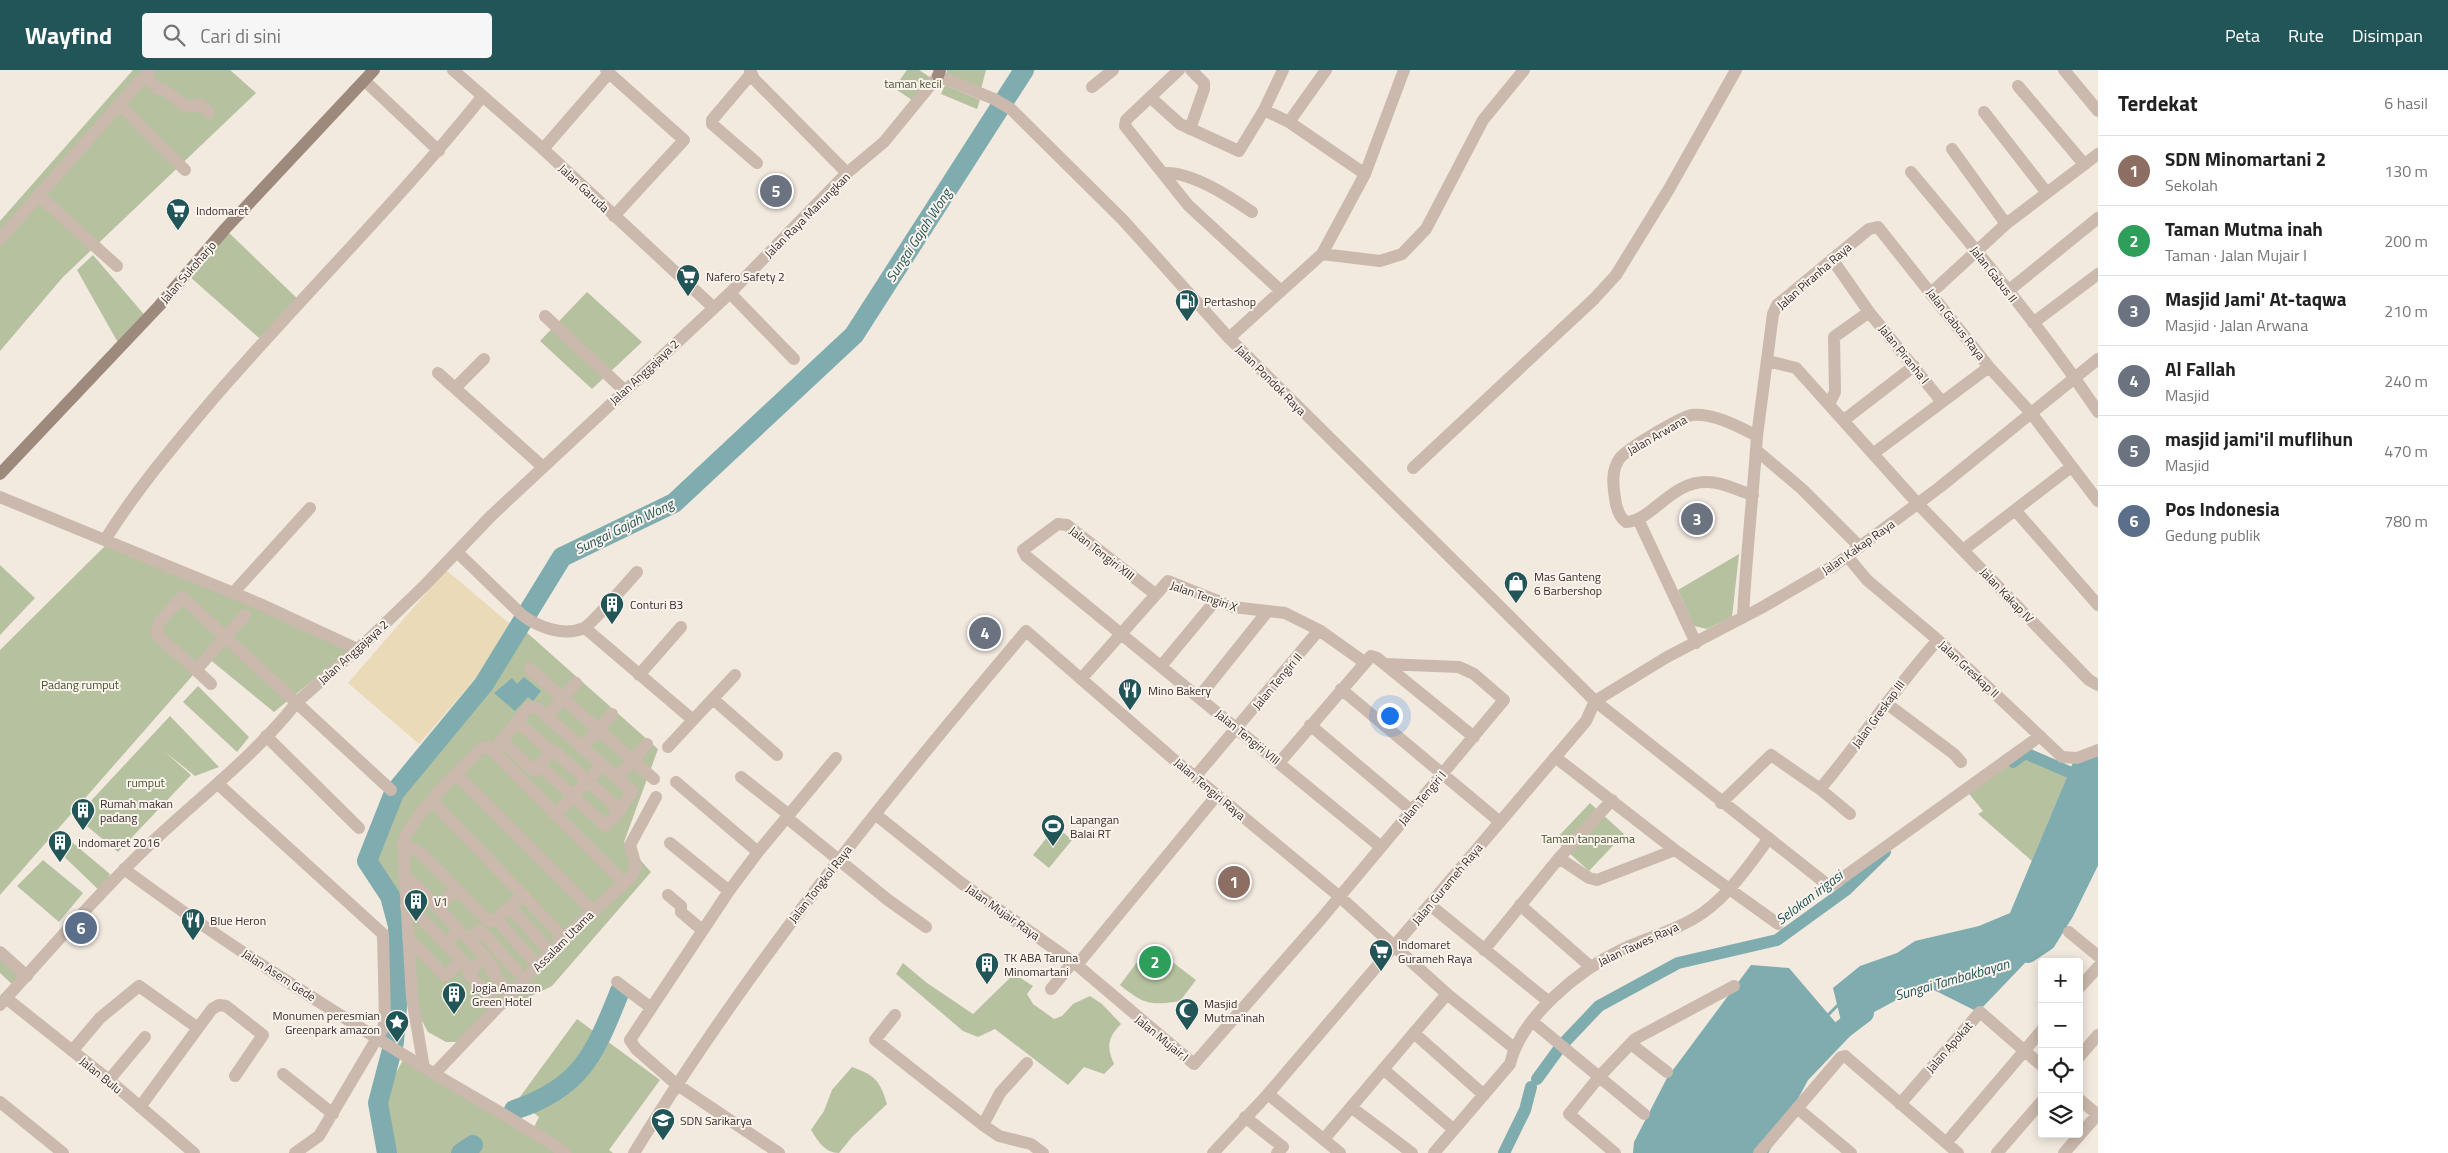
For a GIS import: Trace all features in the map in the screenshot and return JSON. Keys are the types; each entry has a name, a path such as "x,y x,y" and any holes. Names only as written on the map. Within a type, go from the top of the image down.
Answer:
{"main road":[{"name":"Jalan Sukoharjo","path":"0,474 159,306 225,229 374,70"}],"street":[{"name":"Jalan Garuda","path":"453,70 543,149 714,308"},
{"path":"1092,87 1113,70"},
{"path":"1179,70 1126,120 1125,126 1188,205 1281,291"},
{"path":"1190,129 1204,89 1204,83 1191,70"},
{"path":"1150,98 1174,119 1190,129 1239,151 1264,110 1283,70"},
{"path":"1289,122 1326,70"},
{"path":"1229,338 1322,254 1365,174 1404,70"},
{"path":"1322,254 1380,261 1402,254 1426,229 1482,120 1524,70"},
{"path":"1413,468 1594,300 1616,275 1669,189 1736,70"},
{"path":"2064,70 2098,111"},
{"path":"543,149 608,71 684,140 614,216"},
{"path":"757,163 712,124 712,120 750,72 847,173"},
{"path":"0,239 147,73 158,89 163,89 187,107 201,105 209,112"},
{"name":"Jalan Raya Manungkan","path":"714,308 847,173 884,142 939,73"},
{"name":"Jalan Pondok Raya","path":"939,73 994,99 1011,110 1123,220 1229,338 1594,701"},
{"path":"365,81 439,151"},
{"path":"2018,86 2084,164"},
{"path":"105,540 171,450 228,381 439,151 482,97"},
{"path":"119,104 185,170"},
{"path":"1264,110 1289,122 1365,174"},
{"path":"1984,112 2047,193"},
{"path":"1952,148 2006,224"},
{"path":"1931,293 2006,224 2098,154"},
{"name":"Jalan Gabus II","path":"1912,172 1977,250 2075,377 2098,412"},
{"path":"1164,174 1174,173 1220,191 1252,212"},
{"path":"38,195 117,266"},
{"path":"2008,292 2098,218"},
{"name":"Jalan Piranha Raya","path":"1757,436 1768,361 1772,314 1777,305 1868,229 1878,227 1884,233"},
{"name":"Jalan Gabus Raya","path":"1884,233 1989,367 2030,413 2098,501"},
{"name":"Jalan Piranha I","path":"1832,260 1869,312 1942,402"},
{"path":"2033,323 2098,274"},
{"path":"730,293 794,359"},
{"name":"Jalan Anggajaya 2","path":"3,1002 124,869 218,784 297,702 357,649 457,552 491,516 714,308"},
{"path":"1829,404 1835,392 1834,337 1869,312"},
{"path":"546,316 624,390"},
{"path":"455,388 484,359"},
{"name":"Jalan Kakap Raya","path":"1594,701 1667,657 1770,603 1847,556 1918,504 2098,359"},
{"name":"Jalan Kakap IV","path":"1768,361 1796,368 1918,504 2089,680 2097,685"},
{"path":"1844,420 1914,366"},
{"path":"1874,454 1989,367"},
{"path":"438,373 543,467"},
{"name":"Jalan Arwana","path":"1638,519 1626,522 1616,508 1612,480 1619,459 1628,450 1692,415 1710,416 1757,436"},
{"path":"1743,617 1757,436"},
{"path":"1756,450 1802,489 1860,546"},
{"path":"1963,550 2071,467"},
{"path":"1696,643 1638,519 1671,494 1703,482 1718,482 1753,495"},
{"path":"0,497 233,593 357,649"},
{"path":"233,593 310,508"},
{"path":"2015,510 2098,605"},
{"name":"Jalan Tengiri XIII","path":"1023,550 1062,523 1155,594"},
{"name":"Jalan Tengiri VIII","path":"1023,550 1026,556 1162,665 1381,847"},
{"path":"457,552 522,615 533,623 565,631 585,628 637,572"},
{"name":"Jalan Greskap II","path":"1847,556 1867,580 1938,640 2062,757 2077,758 2098,750"},
{"name":"Jalan Tengiri X","path":"1155,594 1168,581 1233,607 1285,613 1319,630 1367,659 1384,664 1474,737"},
{"path":"1081,679 1155,594"},
{"path":"211,684 159,636 156,630 159,622 182,597 391,790"},
{"path":"1162,665 1215,601"},
{"path":"1199,697 1267,612"},
{"path":"196,670 244,615"},
{"path":"639,675 681,627"},
{"path":"585,628 693,720"},
{"name":"Jalan Tengiri II","path":"1195,777 1319,630"},
{"name":"Jalan Tengiri Raya","path":"1026,631 1195,777 1340,897 1394,946"},
{"name":"Jalan Tongkol Raya","path":"634,1153 676,1084 791,920 875,814 1026,631"},
{"name":"Jalan Greskap III","path":"1820,789 1859,741 1910,670 1938,640"},
{"path":"1279,763 1367,659"},
{"name":"Jalan Tengiri I","path":"1340,897 1504,700 1474,674 1459,667 1384,664"},
{"path":"530,669 654,779"},
{"path":"668,747 735,674"},
{"path":"547,716 576,683"},
{"path":"1342,689 1500,822"},
{"path":"713,699 777,755"},
{"path":"1594,701 1721,803 1829,886 2040,736"},
{"name":"Jalan Gurameh Raya","path":"1213,1153 1244,1117 1268,1094 1586,721 1594,701"},
{"path":"1886,703 1954,754 1961,762"},
{"path":"493,751 532,707 547,716 632,791 620,810 606,826 539,765"},
{"path":"582,747 612,714"},
{"path":"518,722 620,810"},
{"path":"1310,725 1412,811"},
{"path":"502,740 534,771 567,734"},
{"path":"266,736 359,828"},
{"path":"617,778 647,744"},
{"path":"425,1068 412,998 403,844 409,830 432,801 480,748 487,747 493,751 617,876"},
{"path":"1721,803 1771,755 1820,789 1850,814"},
{"path":"1555,757 1675,850 1778,924"},
{"path":"779,1153 676,1084 636,1049 630,1040 650,1007 729,891 758,852 836,758"},
{"path":"555,815 602,765"},
{"path":"456,774 589,907"},
{"path":"740,777 839,860 926,927"},
{"path":"676,782 758,852"},
{"path":"218,784 382,934 385,1019 383,1028 319,1136 295,1153"},
{"path":"1051,989 1075,964 1217,795"},
{"name":"Assalam Utama","path":"425,1068 632,877 636,866 630,848 656,797"},
{"path":"1484,950 1559,858 1612,800"},
{"path":"432,801 560,934"},
{"name":"Jalan Mujair Raya","path":"875,814 960,882 1075,964"},
{"name":"Jalan Tawes Raya","path":"1434,1153 1510,1064 1514,1048 1550,1002 1590,967 1622,950 1668,932 1704,912 1742,875 1769,838"},
{"path":"670,843 729,891"},
{"path":"403,844 420,854 488,924 532,958"},
{"path":"1559,858 1589,878 1597,880 1675,850"},
{"name":"Jalan Asem Gede","path":"124,869 188,916 387,1045 531,1130 565,1153"},
{"path":"404,876 438,907 494,968"},
{"path":"438,907 456,890"},
{"path":"469,940 524,895"},
{"path":"668,895 681,906 681,912 702,930"},
{"name":"Jalan Mujair I","path":"1075,964 1194,1064 1340,897"},
{"path":"1430,905 1550,1002"},
{"path":"1520,905 1590,967"},
{"path":"406,906 413,910 471,971"},
{"path":"510,907 546,947"},
{"path":"488,924 514,968 505,971 498,964 491,971 504,985"},
{"path":"445,943 459,930"},
{"path":"2069,932 2098,956"},
{"path":"408,938 445,976 462,960"},
{"path":"1394,946 1447,994 1514,1048"},
{"path":"0,952 27,976"},
{"path":"484,958 468,974 491,997"},
{"path":"2083,984 2098,967"},
{"path":"617,982 650,1007"},
{"path":"72,1051 100,1018 139,986 198,1028"},
{"path":"1615,1153 1569,1115 1599,1077 1630,1044 1644,1033 1734,986"},
{"path":"1324,1139 1447,994"},
{"name":"Jalan Bulu","path":"3,1002 109,1080 194,1153"},
{"path":"140,1107 212,1009 222,1005 263,1035 234,1076"},
{"name":"Jalan Apokat","path":"1900,1104 1978,1013 1982,1013 2024,1050"},
{"path":"895,1015 875,1039 999,1136 1031,1144 1043,1153"},
{"path":"1533,1022 1644,1114"},
{"path":"1415,1034 1484,1095"},
{"path":"1946,1143 2038,1034"},
{"path":"2083,1052 2098,1035"},
{"path":"109,1080 145,1037"},
{"path":"1630,1044 1667,1072"},
{"path":"2024,1050 2038,1062"},
{"path":"1759,1153 1841,1057 1845,1056 1958,1153"},
{"path":"983,1125 1000,1092 1027,1063"},
{"path":"1383,1069 1453,1129"},
{"path":"283,1074 333,1114"},
{"path":"1268,1094 1340,1153"},
{"path":"2064,1153 2098,1114 2083,1101"},
{"path":"0,1102 63,1153"},
{"path":"1997,1153 2038,1106"},
{"path":"1351,1107 1412,1153"},
{"path":"1797,1108 1851,1153"},
{"path":"1244,1117 1283,1147 1277,1153"}],"green space":[{"path":"133,70 230,70 256,93 63,277 0,351 0,221"},
{"name":"taman kecil","path":"907,70 919,70 931,78 915,102 894,88"},
{"name":"taman kecil","path":"947,70 986,70 980,93 944,83"},
{"path":"945,85 980,100 977,109 941,94"},
{"path":"226,230 302,303 259,338 189,276"},
{"path":"93,255 148,319 121,348 77,270"},
{"path":"587,292 642,342 592,389 540,341"},
{"name":"Padang rumput","path":"108,543 355,646 274,712 208,658 0,895 0,650"},
{"path":"1739,554 1732,617 1707,629 1694,626 1678,590"},
{"path":"0,565 35,598 0,635"},
{"path":"525,631 658,749 624,842 651,872 552,986 500,1011 460,1042 446,1042 428,1032 420,1017 403,954 399,926 391,896 367,861 394,793"},
{"path":"198,686 249,737 237,752 183,702"},
{"name":"rumput","path":"170,716 219,767 195,776 164,751 191,775 118,852 76,817"},
{"path":"2019,752 2067,777 2032,861 1978,814 1983,811 1966,790"},
{"name":"Taman tanpanama","path":"1590,803 1624,834 1589,871 1555,840"},
{"name":"Lapangan Balai RT","path":"1056,826 1072,840 1049,868 1033,855"},
{"path":"61,833 110,874 102,893 51,844"},
{"path":"43,860 83,893 59,922 17,886"},
{"path":"1150,945 1196,980 1180,1001 1147,1002 1141,1000 1120,985"},
{"path":"0,953 24,976 14,986 0,973"},
{"path":"903,963 927,983 973,1014 1014,974 1033,986 1027,994 1033,1004 1054,1019 1062,1016 1073,1004 1090,996 1102,1004 1121,1024 1113,1033 1109,1047 1114,1064 1104,1074 1084,1067 1068,1085 995,1029 978,1037 963,1031 896,974"},
{"path":"577,1019 660,1080 609,1150 613,1153 569,1153 533,1129 539,1117 517,1101"},
{"path":"404,1058 558,1153 389,1153 380,1103"},
{"path":"852,1067 871,1076 879,1084 887,1104 852,1137 839,1153 830,1151 822,1146 811,1130 824,1111 832,1090"}],"sand":[{"path":"446,570 517,630 419,744 348,683"}],"water":[{"path":"524,677 541,691 533,701 528,697 515,711 494,693 512,678 517,684"},
{"path":"2098,751 2098,843 2064,912 2046,941 1978,1012 1924,985 1843,1029 1833,988 1860,966 1897,953 1915,941 1979,926 2010,913 2074,760"},
{"path":"1751,965 1789,968 1836,1023 1749,1153 1633,1153 1634,1142 1667,1078"}],"waterway":[{"name":"Sungai Gajah Wong","path":"387,1153 378,1103 394,1042 397,1007 398,926 390,896 367,861 394,793 484,684 562,557 674,503 854,335 1024,70"},
{"name":"Selokan irigasi","path":"2013,762 2025,753 2076,775 2098,775"},
{"name":"Sungai Tambakbayan","path":"2028,953 2046,941 2064,912 2098,843"},
{"name":"Selokan irigasi","path":"1537,1079 1561,1046 1599,1006 1678,963 1777,940 1846,890 1885,852"},
{"path":"514,1110 556,1091 583,1066 602,1033 620,991"},
{"path":"1826,1017 1839,1004"},
{"name":"Sungai Tambakbayan","path":"1757,1153 1800,1074 1843,1029 1864,1013"},
{"name":"Selokan irigasi","path":"1504,1153 1525,1110 1531,1087"},
{"path":"461,1153 473,1145"}],"place":[{"name":"masjid jami'il muflihun","path":"776,191"},
{"name":"Indomaret","path":"178,231"},
{"name":"Nafero Safety 2","path":"688,297"},
{"name":"Pertashop","path":"1187,322"},
{"name":"Masjid Jami' At-taqwa","path":"1697,519"},
{"name":"Mas Ganteng 6 Barbershop","path":"1516,604"},
{"name":"Conturi B3","path":"612,625"},
{"name":"Al Fallah","path":"985,633"},
{"name":"Mino Bakery","path":"1130,711"},
{"name":"Rumah makan padang","path":"83,831"},
{"name":"Lapangan Balai RT","path":"1053,847"},
{"name":"Indomaret 2016","path":"60,863"},
{"name":"SDN Minomartani 2","path":"1234,882"},
{"name":"V1","path":"416,922"},
{"name":"Pos Indonesia","path":"81,928"},
{"name":"Blue Heron","path":"193,941"},
{"name":"Taman Mutma inah","path":"1155,962"},
{"name":"Indomaret Gurameh Raya","path":"1381,972"},
{"name":"TK ABA Taruna Minomartani","path":"987,985"},
{"name":"Jogja Amazon Green Hotel","path":"454,1015"},
{"name":"Masjid Mutma'inah","path":"1187,1031"},
{"name":"Monumen peresmian Greenpark amazon","path":"397,1043"},
{"name":"SDN Sarikarya","path":"663,1141"}]}
